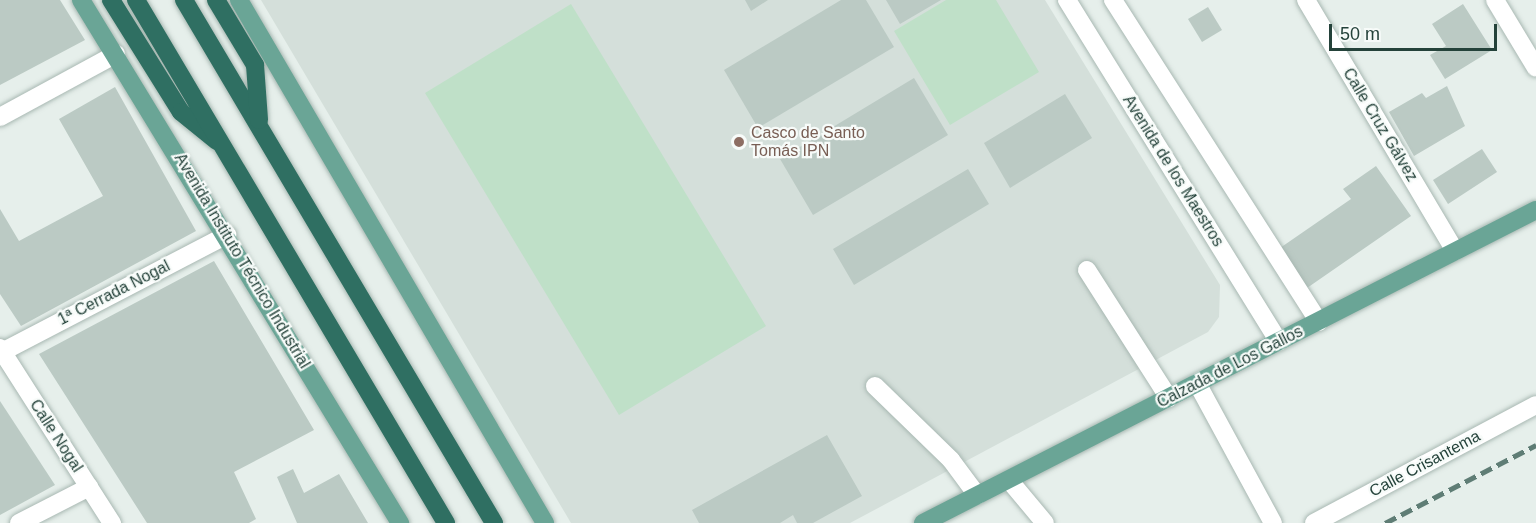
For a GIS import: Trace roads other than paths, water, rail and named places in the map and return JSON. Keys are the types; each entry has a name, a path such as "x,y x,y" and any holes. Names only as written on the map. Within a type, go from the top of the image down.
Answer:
{"highway":[{"path":"111,0 181,112 228,151"},
{"path":"136,0 228,151 444,520"},
{"path":"184,0 260,124 494,523"},
{"path":"216,0 255,65 260,124"}],"main road":[{"name":"Avenida Instituto Técnico Industrial","path":"81,0 400,523"},
{"path":"239,0 545,523"},
{"name":"Calzada de Los Gallos","path":"923,523 949,517 977,495 1536,210"}],"street":[{"name":"Avenida de los Maestros","path":"1066,0 1279,342"},
{"path":"1113,0 1319,322"},
{"name":"Calle Cruz Gálvez","path":"1306,0 1455,251"},
{"path":"1495,0 1536,68"},
{"path":"0,117 116,54"},
{"name":"1ª Cerrada Nogal","path":"1,350 226,235"},
{"path":"1087,270 1169,398"},
{"name":"Calle Nogal","path":"1,350 112,523"},
{"path":"1197,383 1273,523"},
{"path":"875,386 951,460 977,495"},
{"name":"Calle Crisantema","path":"1314,523 1536,405"},
{"path":"1009,480 1045,523"},
{"path":"19,523 89,487"}],"railway":[{"path":"1385,523 1536,445"}],"place":[{"name":"Casco de Santo Tomás IPN","path":"739,142"}]}
